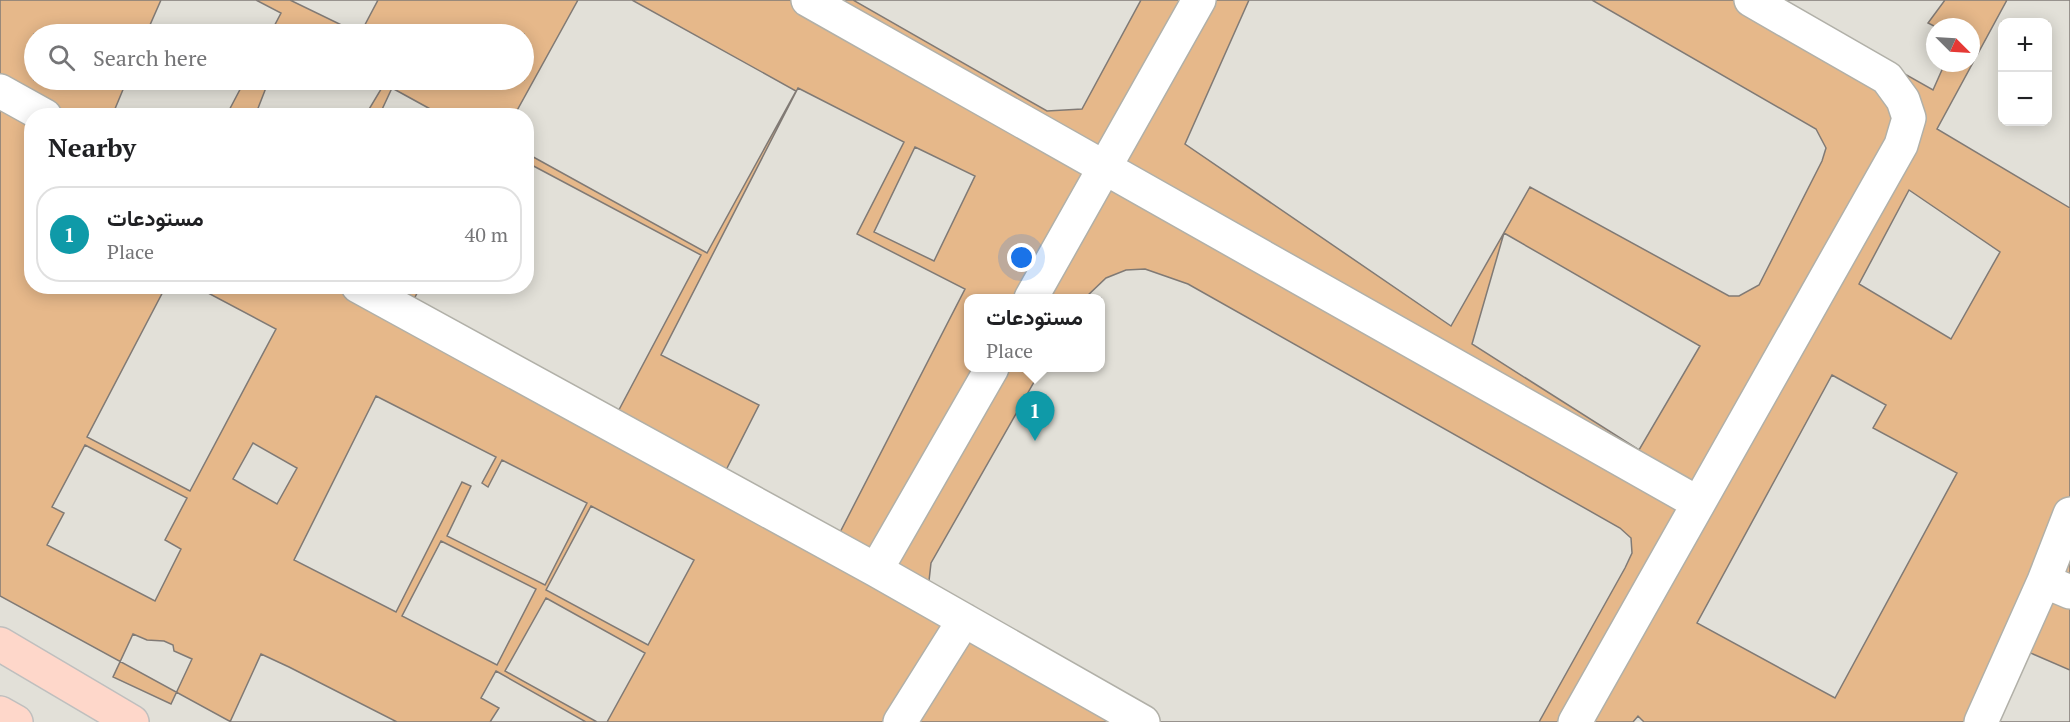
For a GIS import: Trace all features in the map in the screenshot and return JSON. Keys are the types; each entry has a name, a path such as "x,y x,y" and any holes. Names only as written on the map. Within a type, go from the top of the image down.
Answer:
{"main road":[{"path":"0,644 132,722"},
{"path":"0,713 16,722"}],"street":[{"path":"808,0 1106,166 1698,503"},
{"path":"1033,294 1199,0"},
{"path":"1575,722 1901,145 1909,118 1904,100 1887,78 1751,0"},
{"path":"0,91 31,108"},
{"path":"373,294 876,570 1143,722"},
{"path":"876,570 990,372"},
{"path":"1981,722 2057,586 2070,514"},
{"path":"900,722 964,620"}],"building":[{"path":"0,0 2070,0 2070,722 1644,722 1638,716 1633,722 231,722 0,596"},
{"path":"161,0 256,0 281,13 275,24 150,24"},
{"path":"290,0 378,0 365,24 339,24"},
{"path":"578,0 632,0 796,91 707,253 534,157 534,108 518,108 528,90 534,90 534,80"},
{"path":"853,0 1141,0 1082,109 1047,111"},
{"path":"1249,0 1592,0 1816,129 1826,148 1822,161 1759,285 1739,296 1729,296 1530,187 1451,326 1185,144"},
{"path":"1774,0 1945,0 1932,18 1926,18 1926,72 1941,72 1933,90"},
{"path":"2007,0 2070,0 2070,208 1937,129 1968,72 1980,72 1980,50"},
{"path":"798,88 904,142 857,234 965,289 835,542 720,482 759,405 661,355"},
{"path":"123,90 240,90 230,108 115,108"},
{"path":"265,90 381,90 370,108 258,108"},
{"path":"391,90 396,90 428,108 383,108"},
{"path":"915,147 975,176 934,261 874,232"},
{"path":"534,166 701,255 613,421 407,312 417,294 534,294"},
{"path":"1909,190 2000,252 1951,339 1859,284"},
{"path":"1504,233 1700,346 1639,450 1472,344"},
{"path":"1145,269 1188,284 1620,528 1631,538 1632,553 1625,568 1539,722 1148,722 935,597 929,581 931,563 1040,372 1105,372 1105,294 1089,294 1106,278 1126,270"},
{"path":"162,294 210,294 276,329 190,491 87,437"},
{"path":"1832,375 1886,405 1873,428 1957,473 1835,698 1697,623"},
{"path":"376,396 496,457 482,483 488,487 502,460 587,503 545,585 447,536 471,486 462,482 396,612 294,560"},
{"path":"253,443 297,468 277,504 233,479"},
{"path":"85,445 187,498 165,540 181,549 155,601 47,545 64,513 52,507"},
{"path":"591,506 694,560 648,645 546,590"},
{"path":"441,541 536,589 497,665 402,616"},
{"path":"546,598 645,653 607,722 597,722 505,671"},
{"path":"133,634 147,640 164,641 173,645 174,651 192,659 171,704 113,677"},
{"path":"2026,651 2070,670 2070,722 1996,722"},
{"path":"261,654 289,667 397,722 230,722"},
{"path":"496,671 586,722 490,722 499,708 481,698"}],"place":[{"name":"مستودعات","path":"1035,441"}]}
